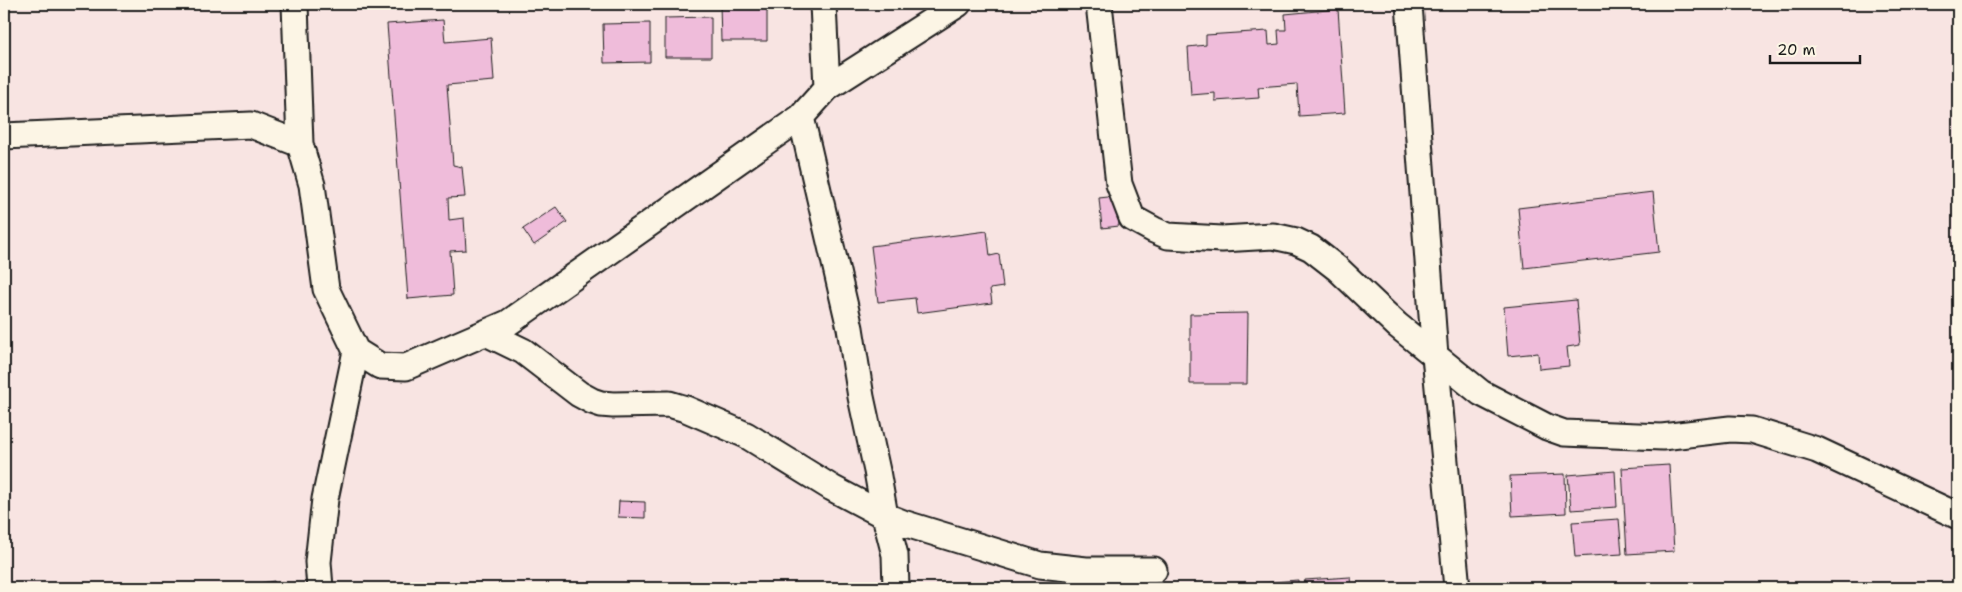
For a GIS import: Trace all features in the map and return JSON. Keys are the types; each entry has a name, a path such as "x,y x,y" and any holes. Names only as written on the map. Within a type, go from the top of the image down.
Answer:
{"street":[{"path":"295,4 300,144 312,185 326,289 356,351 380,366 406,368 508,323 800,117 827,88 958,4"},
{"path":"823,4 827,88"},
{"path":"1099,4 1119,184 1132,218 1168,236 1222,239 1273,236 1296,241 1311,248 1338,269 1397,325 1481,393 1547,427 1564,433 1662,437 1730,430 1752,430 1817,450 1958,516"},
{"path":"1409,4 1435,356 1457,588"},
{"path":"800,117 850,328 861,397 878,471 885,516 894,555 896,588"},
{"path":"4,136 251,125 300,144"},
{"path":"486,333 523,351 579,394 592,401 613,405 669,404 686,409 746,435 832,488 903,524 1040,565 1086,570 1154,570"},
{"path":"320,588 318,562 325,499 356,351"}],"building":[{"path":"720,4 767,4 767,41 721,41"},
{"path":"1338,9 1345,113 1299,116 1297,84 1258,87 1259,98 1215,101 1215,93 1191,95 1188,47 1206,45 1206,35 1268,31 1269,45 1279,44 1278,30 1286,30 1285,14"},
{"path":"711,17 711,57 665,57 665,18"},
{"path":"443,20 445,42 491,38 494,81 447,85 453,165 462,167 465,197 448,198 449,220 464,218 466,250 450,251 453,295 408,299 387,24"},
{"path":"650,23 650,62 604,63 603,24"},
{"path":"1653,192 1659,252 1524,268 1518,208"},
{"path":"1117,196 1119,226 1102,228 1099,198"},
{"path":"556,207 567,222 534,245 523,229"},
{"path":"987,231 990,256 999,254 1003,287 990,289 992,303 917,313 915,298 878,302 871,246"},
{"path":"1576,300 1580,345 1567,347 1569,366 1539,369 1538,353 1508,356 1504,307"},
{"path":"1248,313 1247,384 1190,384 1190,314"},
{"path":"1669,465 1674,551 1627,554 1622,468"},
{"path":"1615,471 1617,507 1571,510 1568,475"},
{"path":"1565,474 1566,513 1512,516 1510,476"},
{"path":"619,501 645,502 645,518 618,517"},
{"path":"1619,519 1622,554 1575,557 1572,522"},
{"path":"1350,577 1351,588 1305,588 1305,580"},
{"path":"1298,580 1298,588 1203,588"},
{"path":"274,581 276,588 263,588 262,583"}]}
